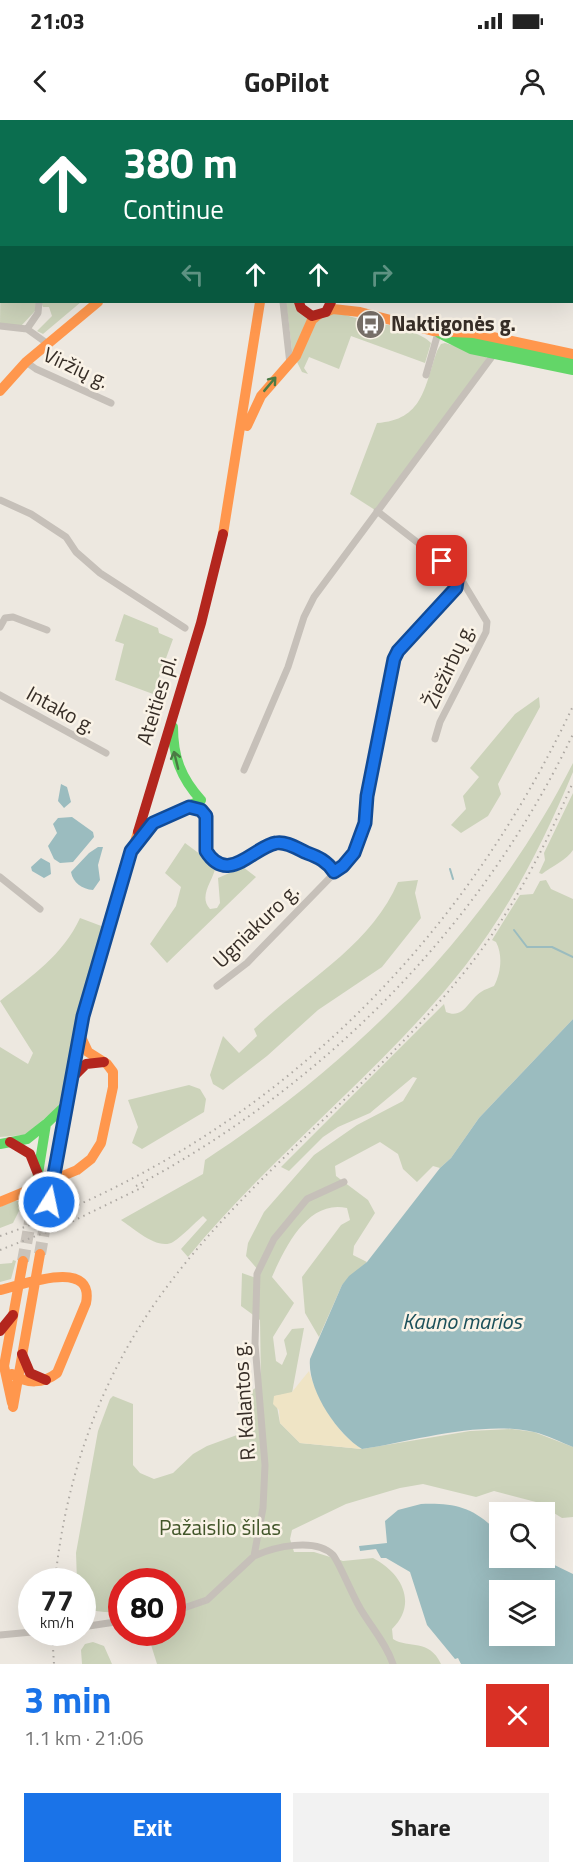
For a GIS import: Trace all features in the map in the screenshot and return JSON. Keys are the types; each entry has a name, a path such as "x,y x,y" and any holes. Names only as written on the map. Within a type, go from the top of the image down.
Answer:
{"main road":[{"path":"0,391 27,362 97,303"},
{"path":"300,303 306,313 333,309 360,312 573,363"},
{"path":"339,303 360,312"},
{"name":"Ateities pl.","path":"49,1202 79,1035 92,980 215,572 239,446 260,304"},
{"path":"239,446 261,396 290,364 301,347 312,320 325,310"},
{"path":"436,332 471,349 573,370"},
{"path":"436,332 474,333 573,354"},
{"path":"131,851 153,823 201,800 183,780 177,768 173,754 173,713"},
{"path":"189,807 201,810 206,816"},
{"path":"4,1200 77,1170 92,1159 101,1143 113,1076 104,1062 88,1052 79,1035"},
{"path":"72,1078 86,1064 104,1062"},
{"path":"5,1143 32,1137 67,1104"},
{"path":"32,1211 46,1124"},
{"path":"5,1143 30,1154 38,1176"},
{"path":"13,1407 40,1254"},
{"path":"13,1407 6,1380 3,1351 23,1261"},
{"path":"0,1290 63,1276 74,1276 86,1287 86,1303 60,1369 54,1376 32,1382 18,1379 9,1369 3,1351"},
{"path":"0,1330 13,1314"},
{"path":"22,1354 30,1373 46,1380"},
{"path":"13,1407 24,1387 32,1382"}],"street":[{"path":"27,329 38,313 39,303"},
{"path":"283,303 290,364"},
{"path":"0,327 27,329 48,344"},
{"path":"426,375 436,332"},
{"path":"244,770 288,667 304,617 314,597 494,354"},
{"name":"Viržių g.","path":"27,362 36,369 111,403"},
{"path":"0,500 31,514 66,537 76,552 100,573 186,628"},
{"name":"Žiežirbų g.","path":"377,511 458,574 487,626 440,722 435,739"},
{"name":"Ugniakuro g.","path":"217,986 248,963 354,853 365,823 367,796 394,659 398,651 456,588 458,574"},
{"path":"0,627 5,618 13,617 47,630"},
{"name":"Intako g.","path":"0,695 106,753"},
{"path":"201,800 206,816 206,851 217,862 234,865 270,845 284,843 320,858 334,872"},
{"path":"0,877 40,909"},
{"name":"R. Kalantos g.","path":"254,1556 263,1508 265,1465 255,1344 257,1274 274,1239 307,1199 344,1182"},
{"path":"186,1607 207,1600 254,1556 298,1545 319,1547 334,1557 350,1591 384,1644 393,1664"},
{"path":"0,1635 18,1633"}],"green space":[{"path":"0,303 36,303 35,311 21,326 0,324"},
{"path":"41,303 80,303 43,334 37,331 52,316 49,307 43,307"},
{"path":"286,303 297,303 310,317 293,358"},
{"path":"332,311 359,319 358,324 376,329 378,324 390,325 421,336 431,343 425,363 351,336 339,369 309,357 304,368 308,374 302,372 297,362 314,322"},
{"path":"445,343 486,355 487,359 375,510 350,494 377,423 392,421 413,409 424,389 437,351 441,344"},
{"path":"124,614 158,628 159,633 173,639 153,694 115,680 124,644 115,641"},
{"path":"539,697 540,707 498,784 501,794 488,816 461,833 451,825 466,809 463,796 479,777 470,768 515,714"},
{"path":"573,763 573,772 562,798 525,873 482,944 465,966 399,1042 255,1183 188,1257 181,1249 207,1220 203,1216 177,1239 167,1244 153,1241 121,1220 203,1174 205,1160 261,1121 315,1079 367,1034 415,986 502,880 540,823"},
{"path":"573,793 573,850 559,863 542,874 539,873 545,860 544,853"},
{"path":"185,843 216,866 205,899 210,909 217,908 220,903 218,878 243,867 256,877 167,963 150,944 176,906 181,887 165,873"},
{"path":"418,880 415,893 421,918 382,967 318,1010 267,1056 223,1090 213,1084 210,1075 223,1036 239,1053 257,1036 254,1029 334,962 371,925 386,905 398,882"},
{"name":"Pažaislio šilas","path":"546,880 551,889 573,899 573,1019 479,1118 451,1158 440,1168 433,1166 417,1182 403,1169 398,1154 380,1142 335,1166 336,1176 368,1200 375,1213 354,1246 353,1255 367,1262 342,1285 319,1337 305,1313 302,1277 341,1225 350,1220 347,1208 333,1207 321,1211 310,1218 291,1240 272,1277 294,1303 273,1337 276,1361 282,1365 287,1354 284,1340 292,1329 304,1328 292,1393 275,1396 280,1423 300,1443 362,1449 470,1431 512,1429 534,1432 573,1447 573,1517 562,1518 555,1514 555,1502 536,1502 494,1491 476,1497 423,1484 400,1488 346,1504 292,1530 290,1539 294,1552 314,1552 343,1561 373,1558 392,1572 399,1580 405,1600 400,1619 392,1629 393,1639 425,1647 436,1656 441,1664 157,1664 151,1646 186,1646 186,1568 108,1568 108,1612 96,1611 96,1568 77,1568 76,1553 98,1431 110,1399 113,1396 133,1404 133,1465 140,1473 154,1479 173,1473 193,1454 207,1446 237,1435 243,1427 246,1416 238,1403 261,1383 260,1320 241,1306 242,1273 256,1278 260,1272 246,1256 248,1243 264,1212 314,1155 357,1125 403,1101 417,1078 413,1077 370,1113 338,1127 323,1137 289,1171 281,1167 444,1004 446,1012 457,1013 466,1008 481,992 494,986 500,970 500,958 496,942 492,940 520,895 533,894 540,881"},
{"path":"80,918 104,927 89,974 61,1099 58,1107 25,1135 0,1137 0,1047 28,1064 33,1053 0,1001 35,974 56,954"},
{"path":"189,1085 200,1089 206,1099 204,1112 142,1149 132,1143 138,1127 128,1100"},
{"path":"14,1201 24,1201 13,1223 0,1228 0,1207"},
{"path":"13,1260 16,1261 11,1279 0,1282 0,1264 12,1263"},
{"path":"96,1643 104,1646 112,1664 82,1664 81,1650 84,1646 96,1646"}],"sand":[{"path":"309,1371 317,1393 329,1415 344,1434 362,1449 300,1443 280,1423 279,1410 273,1404 274,1396 292,1392"}],"water":[{"path":"61,784 67,787 71,802 64,808 58,801"},
{"path":"72,817 93,832 94,837 73,862 60,863 54,859 48,846 57,833 53,824 58,818"},
{"path":"98,847 103,847 98,865 100,880 93,890 82,887 76,882 71,872"},
{"path":"41,858 50,863 51,874 44,878 32,871 31,867"},
{"name":"Kauno marios","path":"573,1019 573,1447 534,1432 492,1428 448,1433 362,1449 343,1433 326,1410 313,1384 310,1371 310,1359 342,1285 349,1276 367,1262 440,1168 451,1158 479,1118"},
{"path":"421,1504 444,1504 463,1508 489,1523 489,1568 555,1568 555,1565 573,1574 573,1664 461,1664 427,1625 410,1572 386,1558 381,1558 376,1549 360,1551 359,1546 387,1543 385,1521 398,1510"}],"waterway":[{"path":"450,869 453,879"},
{"path":"514,930 527,947 552,947 573,957"}],"tunnel":[{"path":"40,1254 49,1202"},
{"path":"23,1261 32,1211"}],"railway":[{"path":"0,1236 95,1197 183,1150 265,1093 341,1030 410,958 471,880 526,796 573,706"},
{"path":"136,1186 205,1146 271,1100 333,1050 390,995 444,935 492,872 536,805 573,734"},
{"path":"57,1568 60,1542 77,1466 104,1394 141,1325 196,1250 232,1210 423,1021 458,980 492,934 523,885 573,782"},
{"path":"0,1250 69,1223 145,1186"},
{"path":"53,1646 54,1664"}],"traffic: fast":[{"path":"439,333 471,349 573,370"},
{"path":"457,337 571,362"},
{"path":"137,842 153,823 201,800 183,775 175,748 173,727"},
{"path":"32,1211 46,1124 67,1104"},
{"path":"0,1144 27,1139 46,1124"}],"traffic: slow":[{"path":"0,391 26,362 97,303"},
{"path":"223,534 260,303"},
{"path":"326,312 333,309 360,312 433,331 474,333 573,354"},
{"path":"247,426 261,396 296,356 312,320 318,315"},
{"path":"49,1202 88,998 138,832"},
{"path":"0,1202 77,1170 91,1159 101,1143 113,1087 113,1072 107,1064 88,1052 80,1035"},
{"path":"13,1407 40,1254"},
{"path":"12,1403 4,1366 23,1261"},
{"path":"0,1290 55,1277 69,1277 79,1281 86,1289 86,1303 57,1373 41,1381 23,1380 12,1374"}],"traffic: jam":[{"path":"299,303 301,308 312,316 326,312 330,303"},
{"path":"138,832 201,623 223,534"},
{"path":"189,807 201,810 206,816"},
{"path":"72,1078 86,1064 104,1062"},
{"path":"10,1142 30,1154 38,1174"},
{"path":"0,1331 13,1315"},
{"path":"22,1354 30,1373 46,1380"}],"place":[{"name":"Naktigonės g.","path":"370,324"}],"route":[{"path":"49,1202 83,1016 131,851 153,823 189,807 201,810 206,816 206,851 217,862 234,865 270,845 284,843 320,858 334,872 343,866 354,853 365,823 367,796 394,659 398,651 456,588 458,574 442,561"}]}
